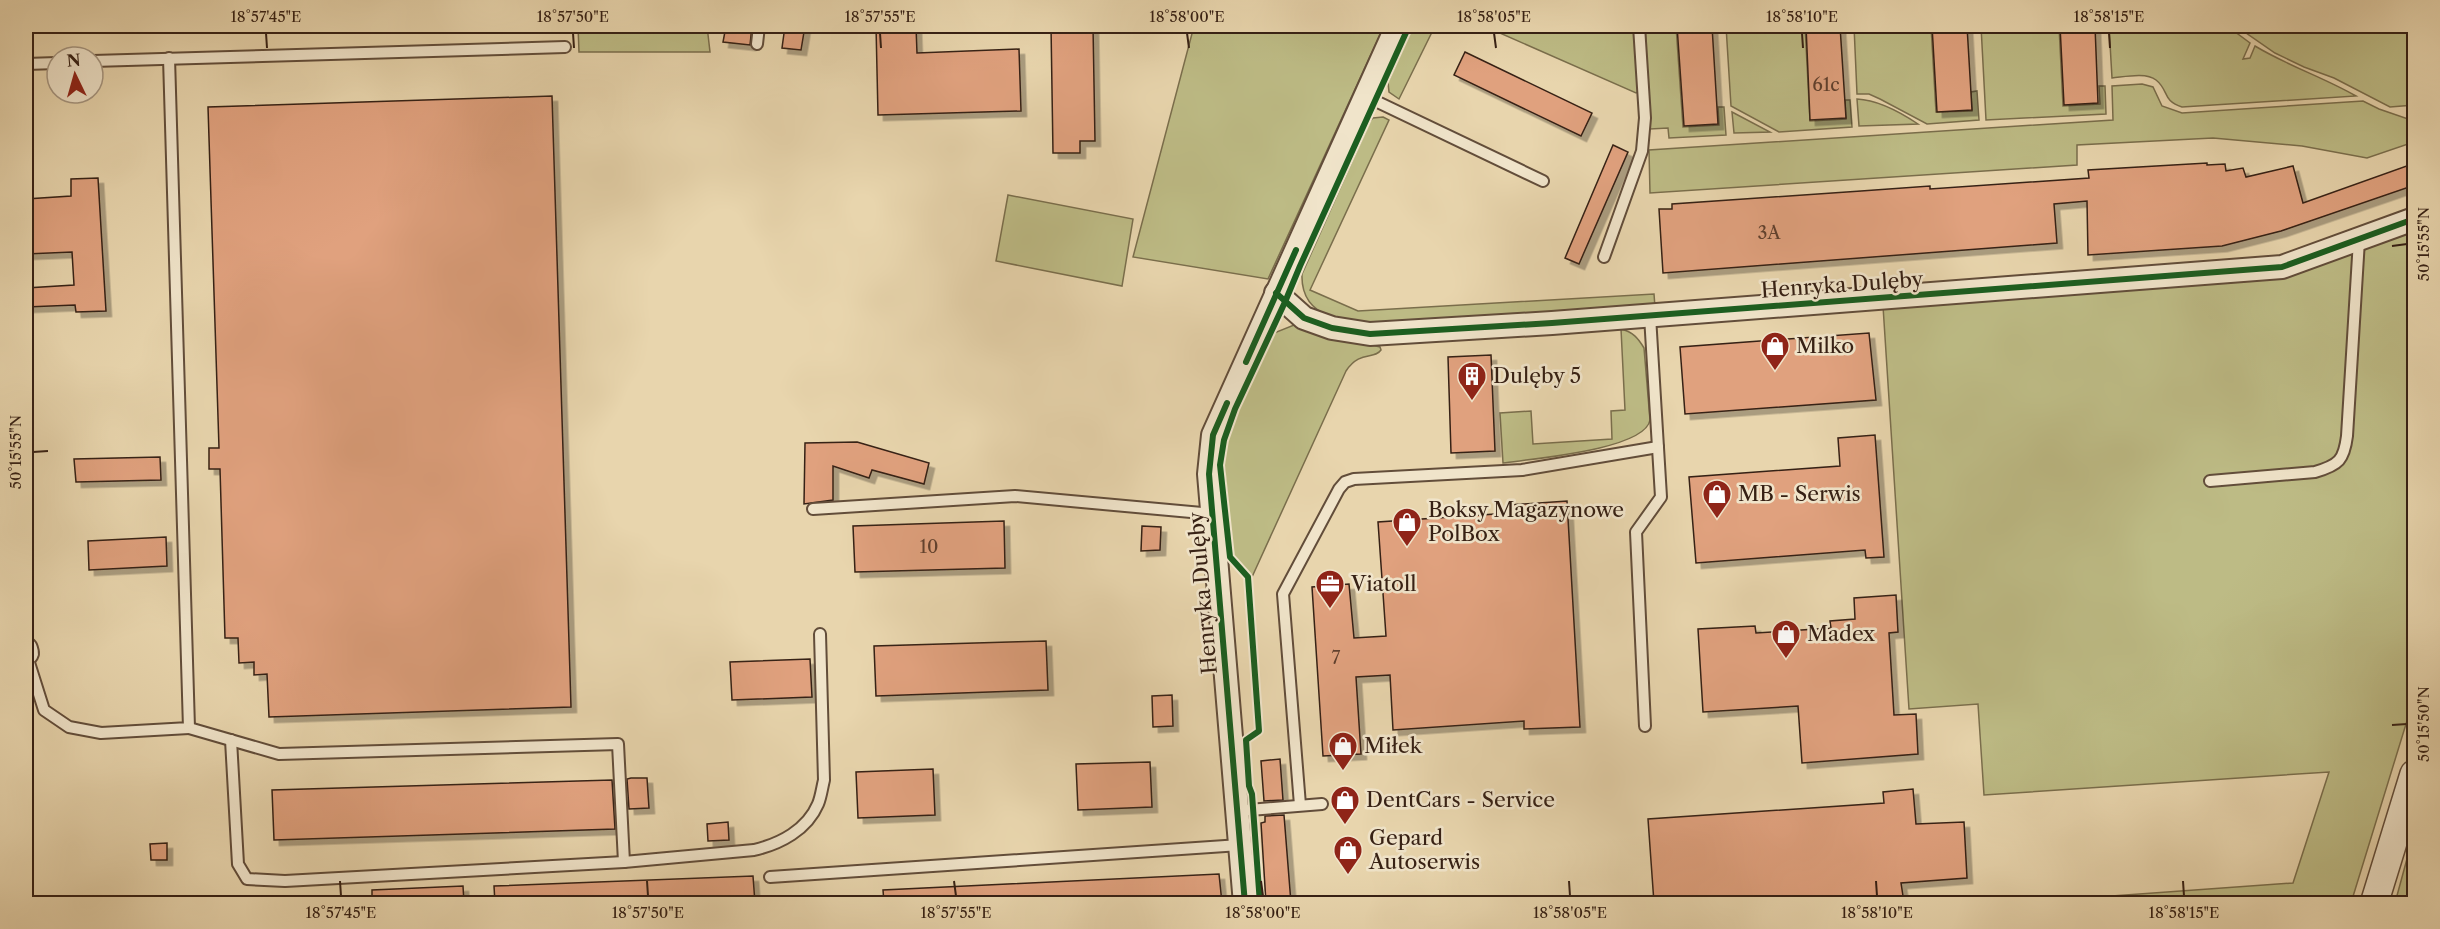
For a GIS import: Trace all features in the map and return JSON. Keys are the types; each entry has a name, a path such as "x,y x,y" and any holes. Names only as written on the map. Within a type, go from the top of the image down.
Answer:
{"street":[{"name":"Henryka Dulęby","path":"1245,903 1209,474 1213,435 1397,26"},
{"name":"Henryka Dulęby","path":"1276,293 1304,318 1332,328 1370,334 1650,316 2282,267 2415,219"},
{"path":"2374,903 2415,774"}],"lane":[{"path":"757,44 759,26"},
{"path":"1604,257 1642,150 1645,118 1639,26"},
{"path":"105,61 565,47"},
{"path":"169,58 189,728"},
{"path":"26,64 45,63"},
{"path":"1365,96 1543,181"},
{"path":"2210,481 2315,472 2329,468 2340,461 2345,450 2347,436 2359,240"},
{"path":"1645,726 1636,532 1661,497 1650,316"},
{"path":"1300,805 1283,594 1339,489 1345,482 1354,479 1522,471 1658,447"},
{"path":"813,509 1015,496 1213,514"},
{"path":"231,740 238,864 247,879 285,881 624,862 754,850 774,846 793,835 808,820 819,804 824,780 820,634"},
{"path":"26,652 44,710 69,728 101,733 189,728 279,754 618,744 624,862"},
{"path":"1237,811 1322,804"},
{"path":"770,877 1240,845"}],"shaded area":[{"path":"578,26 707,26 710,52 579,52"},
{"path":"1194,26 1384,26 1268,279 1133,257"},
{"path":"1413,26 1435,26 1399,99 1389,92 1388,82"},
{"path":"1484,26 1634,26 1640,90 1636,93"},
{"path":"1645,26 1676,26 1683,127 1719,125 1718,107 1724,107 1726,135 1669,138 1668,128 1650,129"},
{"path":"1726,26 1805,26 1810,121 1846,119 1845,100 1850,100 1852,127 1779,132 1731,106"},
{"path":"1854,26 1931,26 1936,112 1972,111 1971,92 1977,91 1979,120 1927,124 1869,94 1857,94"},
{"path":"1981,26 2059,26 2063,106 2100,104 2099,86 2105,86 2106,114 1986,120"},
{"path":"2109,26 2227,26 2250,43 2243,59 2250,58 2255,46 2356,96 2182,107 2171,102 2160,84 2152,78 2135,76 2112,78"},
{"path":"2236,26 2414,26 2414,105 2390,107 2334,78 2275,53"},
{"path":"2142,84 2153,87 2162,106 2182,113 2363,101 2414,121 2414,142 2367,158 2302,146 2213,138 2077,145 2077,165 1650,193 1649,150 2113,120 2112,86"},
{"path":"1857,99 1881,104 1918,124 1859,126"},
{"path":"1732,112 1770,132 1734,133"},
{"path":"1383,117 1389,120 1310,290 1358,311 1654,294 1655,307 1393,324 1347,321 1320,312 1310,303 1304,290 1302,274 1370,121 1373,118"},
{"path":"1008,195 1133,219 1122,286 996,261"},
{"path":"2414,229 2414,698 2351,903 2015,903 2293,883 2329,772 1984,795 1978,704 1909,709 1883,306 2285,275"},
{"path":"1294,325 1380,347 1381,350 1375,355 1356,360 1346,371 1252,577 1233,556 1224,465 1227,440 1238,409 1274,333"},
{"path":"1621,329 1635,336 1644,348 1650,420 1643,430 1629,439 1608,446 1560,456 1503,463 1500,413 1531,411 1533,444 1612,439 1611,411 1625,410"},
{"path":"2414,833 2414,903 2395,903"}],"building":[{"path":"726,26 752,26 750,45 723,42"},
{"path":"785,26 805,26 801,50 782,48"},
{"path":"876,26 916,26 917,53 1019,49 1021,111 878,115"},
{"path":"1051,26 1093,26 1095,141 1080,141 1080,153 1053,153"},
{"path":"1677,26 1712,26 1718,124 1684,126"},
{"path":"1806,26 1840,26 1846,118 1810,120"},
{"path":"1932,26 1967,26 1972,110 1937,112"},
{"path":"2060,26 2095,26 2098,103 2064,105"},
{"path":"1465,52 1592,113 1581,136 1454,75"},
{"path":"552,96 571,707 269,717 267,674 254,675 254,662 239,663 238,638 225,638 220,469 209,469 209,448 219,448 208,107"},
{"path":"1613,145 1628,152 1579,264 1565,258"},
{"path":"2207,163 2207,165 2225,164 2226,171 2243,168 2246,177 2293,166 2303,203 2415,163 2415,185 2281,231 2222,246 2088,255 2087,201 2054,204 2057,243 1663,273 1659,209 1672,209 1672,204 1930,186 1930,189 2089,178 2088,170"},
{"path":"98,178 106,311 76,312 75,305 26,307 26,288 74,285 72,252 26,254 26,199 71,196 71,179"},
{"path":"1869,333 1876,400 1685,414 1680,347"},
{"name":"Dulęby 5","path":"1491,355 1495,451 1451,453 1448,357"},
{"path":"1875,435 1884,557 1866,558 1865,550 1696,563 1689,477 1840,466 1838,438"},
{"path":"857,442 929,463 924,484 872,470 869,478 833,466 833,500 804,504 805,443"},
{"path":"160,457 161,480 76,482 74,459"},
{"path":"1567,501 1580,727 1524,729 1524,721 1393,730 1390,675 1356,677 1361,754 1323,756 1312,587 1349,584 1354,638 1386,636 1378,522 1510,513 1509,505"},
{"path":"1004,521 1005,568 855,572 853,526"},
{"path":"1142,526 1161,527 1160,550 1141,551"},
{"path":"166,537 167,566 89,570 88,541"},
{"path":"1896,595 1898,632 1889,633 1894,715 1916,714 1918,754 1802,763 1798,706 1703,712 1698,629 1755,626 1756,633 1831,628 1830,621 1855,619 1854,598"},
{"path":"1046,641 1048,690 876,696 874,646"},
{"path":"810,659 812,697 732,700 730,662"},
{"path":"1172,695 1173,726 1153,727 1152,696"},
{"path":"1280,759 1283,800 1264,801 1261,761"},
{"path":"1150,762 1152,807 1078,810 1076,764"},
{"path":"933,769 935,815 858,818 856,772"},
{"path":"647,778 649,808 629,809 627,779"},
{"path":"612,780 615,829 274,840 272,790"},
{"path":"1913,789 1916,824 1964,822 1967,878 1901,883 1903,896 1890,897 1891,903 1654,903 1648,819 1884,803 1883,792"},
{"path":"1284,815 1291,903 1266,903 1261,823 1265,822 1265,816"},
{"path":"728,822 729,840 708,841 707,824"},
{"path":"167,843 167,860 151,860 150,844"},
{"path":"1219,874 1222,903 884,903 883,890"},
{"path":"753,876 755,903 495,903 494,886"},
{"path":"463,886 464,903 372,903 372,890"}],"cycle path":[{"path":"1260,904 1246,740 1259,731 1248,577 1230,557 1220,465 1224,440 1235,409 1409,26"},
{"path":"1276,293 1304,318 1332,328 1370,334 1552,323 2282,267 2414,219"},
{"path":"1246,362 1296,250"},
{"path":"1227,403 1213,435 1209,474 1245,904"}],"place":[{"name":"Milko","path":"1775,372"},
{"name":"Dulęby 5","path":"1472,402"},
{"name":"MB - Serwis","path":"1717,520"},
{"name":"Boksy Magazynowe PolBox","path":"1407,548"},
{"name":"Viatoll","path":"1330,610"},
{"name":"Madex","path":"1786,660"},
{"name":"Miłek","path":"1343,772"},
{"name":"DentCars - Service","path":"1345,826"},
{"name":"Gepard Autoserwis","path":"1348,876"}]}
